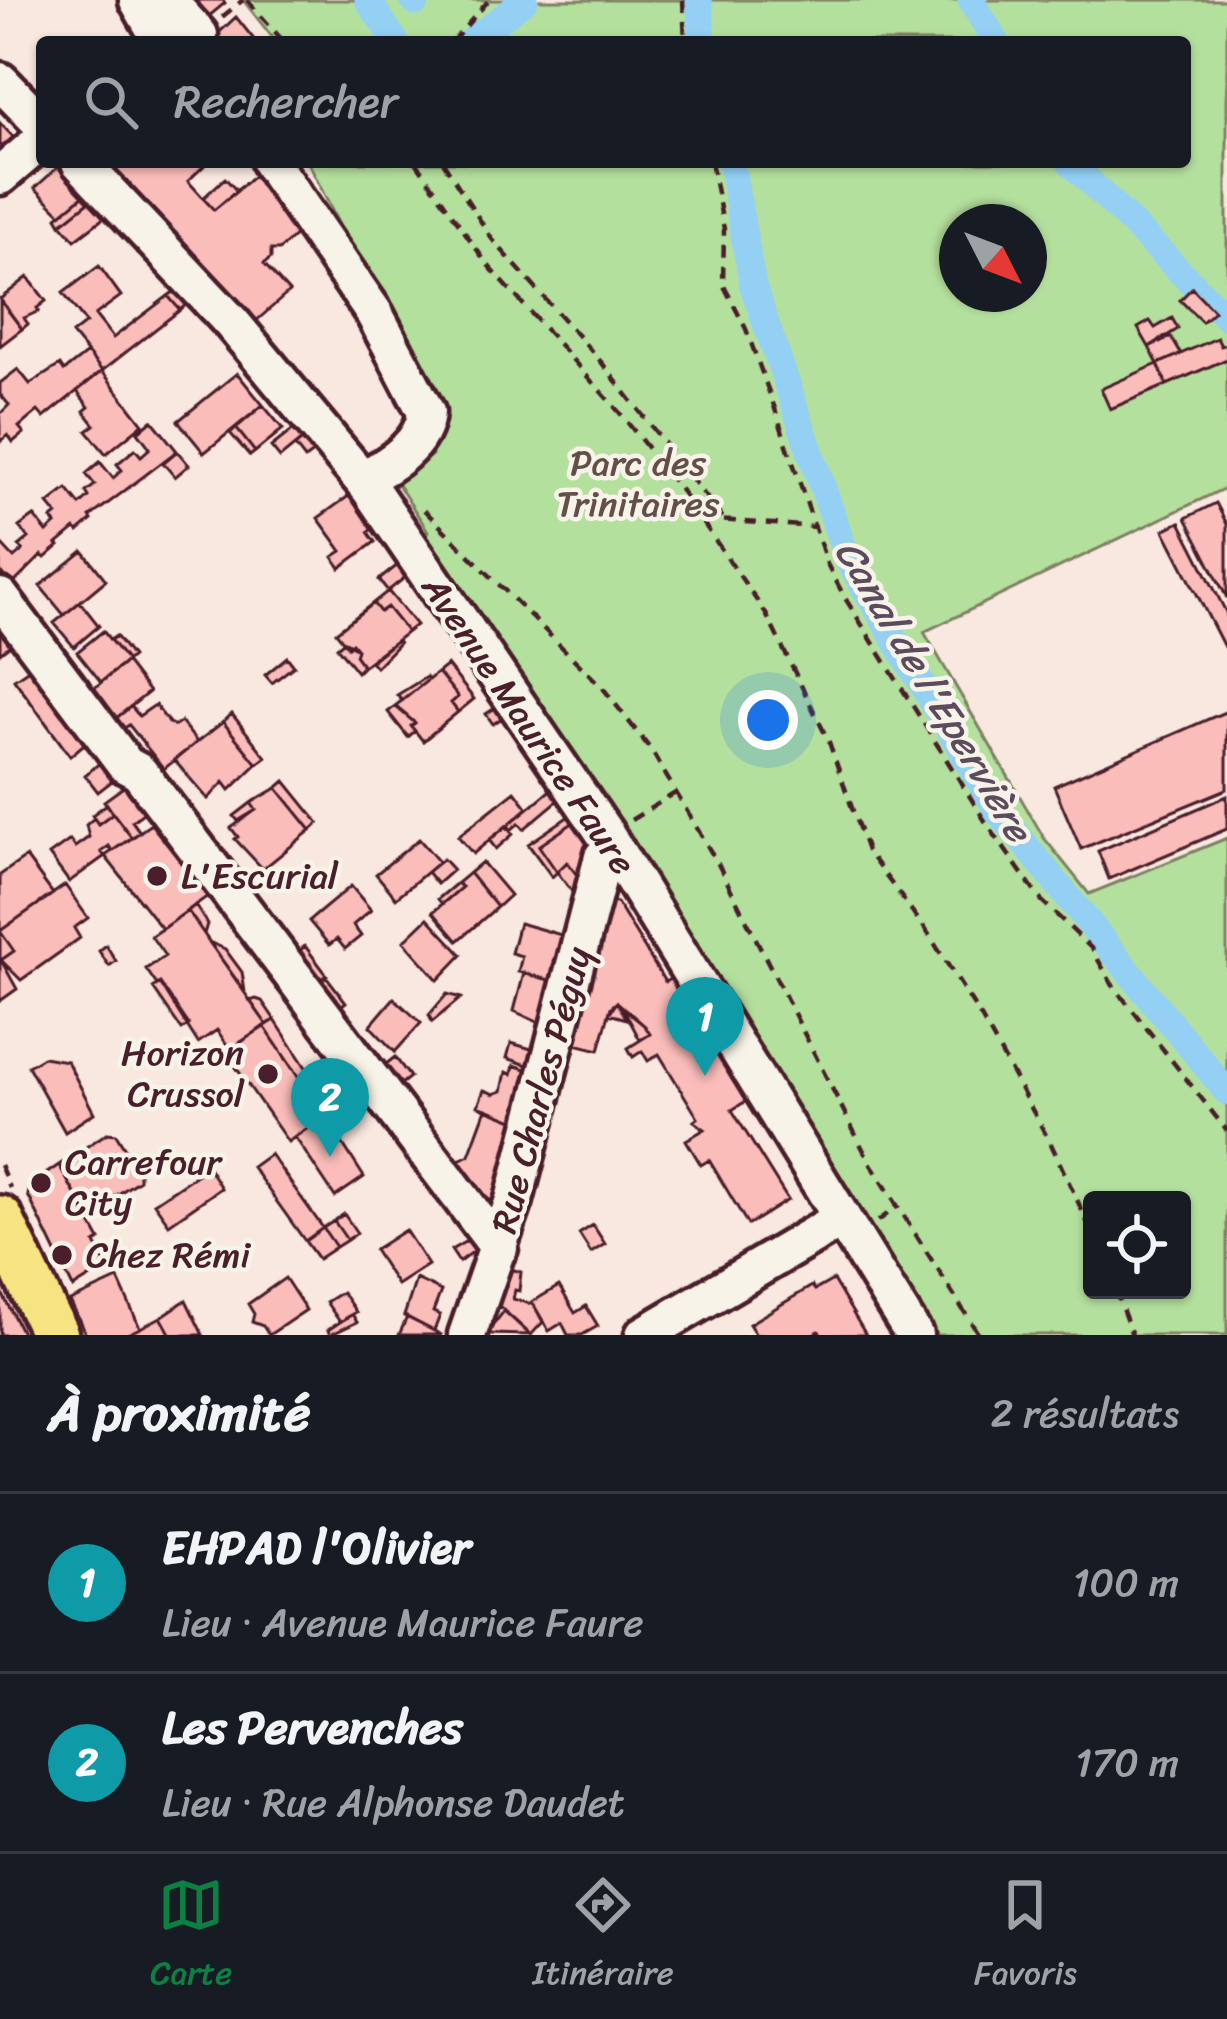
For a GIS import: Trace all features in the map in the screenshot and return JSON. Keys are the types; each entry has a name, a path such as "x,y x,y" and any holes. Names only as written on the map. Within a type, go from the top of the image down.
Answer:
{"main road":[{"path":"0,1219 55,1335"}],"street":[{"path":"138,0 177,36"},
{"path":"167,0 179,36"},
{"path":"0,81 36,118"},
{"path":"0,176 36,145"},
{"name":"Avenue Maurice Faure","path":"86,168 231,322 362,479 610,842 914,1335"},
{"path":"274,168 374,313 426,412 425,427 417,439 386,467 362,479"},
{"path":"0,598 126,765 139,772 499,1248"},
{"name":"Rue Charles Péguy","path":"467,1335 499,1248 610,842"},
{"path":"644,1335 841,1219"}],"path":[{"path":"247,0 279,36"},
{"path":"457,36 489,0"},
{"path":"683,0 686,36"},
{"path":"420,168 488,263 620,413 703,519 766,614 829,742 867,851 926,930 982,1019 1083,1213"},
{"path":"447,168 492,239 602,363 725,520"},
{"path":"711,168 724,229 723,284 746,329 827,564 845,598 1039,898 1092,949 1112,984 1227,1131"},
{"path":"422,509 602,688 677,792 777,975 868,1159 979,1335"},
{"path":"703,519 815,527"},
{"path":"610,842 677,792"},
{"path":"1118,1299 1132,1335"}],"green space":[{"name":"Parc des Trinitaires","path":"243,0 1227,0 1227,487 924,632 1044,838 1089,894 1227,838 1227,1335 926,1335 609,808 423,539 428,531 395,480 432,455 434,418 311,168 1191,168 1191,36 271,36"}],"building":[{"path":"184,0 223,0 225,3 202,22"},
{"path":"236,17 251,36 215,36"},
{"path":"0,123 17,141 0,155"},
{"path":"59,168 84,195 61,214 35,188"},
{"path":"117,168 202,168 188,181 214,210 263,168 299,232 279,250 271,250 264,264 289,292 254,323 113,172"},
{"path":"225,178 237,191 214,210 203,198"},
{"path":"84,195 90,201 61,224 57,217"},
{"path":"90,201 105,217 75,240 61,224"},
{"path":"99,266 121,296 95,315 113,338 168,296 180,310 102,371 72,334 86,323 63,293"},
{"path":"28,277 46,301 39,311 24,318 28,324 22,329 0,299"},
{"path":"1192,288 1214,311 1202,322 1180,300"},
{"path":"175,291 187,304 180,310 168,296"},
{"path":"0,300 22,329 0,346"},
{"path":"1172,318 1178,329 1149,347 1138,328 1150,321 1155,328"},
{"path":"1171,337 1181,354 1158,364 1149,347"},
{"path":"1217,338 1221,346 1227,344 1227,359 1167,385 1158,364"},
{"path":"87,353 102,371 44,418 38,411 19,427 24,433 13,442 8,435 0,442 0,414 9,405 0,394 0,383 18,369 30,384 60,365 64,371"},
{"path":"1158,364 1167,385 1110,409 1101,389"},
{"path":"102,371 143,424 106,454 87,431 95,425 77,391"},
{"path":"237,373 263,405 204,453 178,421"},
{"path":"263,405 283,429 255,452 236,428"},
{"path":"152,420 177,451 90,517 78,532 75,529 45,558 42,555 11,586 0,571 0,543 14,558 29,538 19,527 34,516 47,532 56,524 52,519 57,515 48,504 67,489 80,505 95,485 86,474 100,462 113,478 122,470 117,464 135,449 141,456 150,448 138,432"},
{"path":"300,424 308,435 280,458 271,447"},
{"path":"236,428 255,452 250,456 230,433"},
{"path":"308,435 318,449 305,459 295,446"},
{"path":"177,451 189,465 175,477 163,463"},
{"path":"350,495 374,528 368,532 375,542 340,568 333,557 342,551 318,518"},
{"path":"1216,503 1227,524 1227,598 1186,518"},
{"path":"1180,522 1227,614 1224,647 1164,530"},
{"path":"83,551 106,580 64,615 40,586"},
{"path":"399,564 407,576 388,591 379,580"},
{"path":"388,591 416,625 407,632 387,607 380,612 373,603"},
{"path":"80,602 99,626 74,647 54,623"},
{"path":"373,603 380,612 387,607 407,632 363,666 355,655 357,649 352,643 348,647 336,632"},
{"path":"0,624 14,642 0,653"},
{"path":"103,631 127,661 101,682 77,652"},
{"path":"116,636 132,657 127,661 110,640"},
{"path":"397,640 399,643 376,667 371,661"},
{"path":"344,641 357,649 355,655 363,666 357,672 337,647"},
{"path":"287,657 294,666 272,683 265,675"},
{"path":"126,662 149,692 115,719 93,689"},
{"path":"447,665 474,699 458,712 451,703 458,697 438,672"},
{"path":"33,666 89,740 70,756 14,679"},
{"path":"438,672 458,697 451,703 458,712 423,741 411,726 415,723 395,706"},
{"path":"426,677 402,701 397,695"},
{"path":"155,705 169,723 181,722 197,742 164,769 129,725 123,729 115,719 131,706 139,716"},
{"path":"395,706 415,723 408,737 388,712"},
{"path":"498,706 505,716 493,724 486,714"},
{"path":"1227,711 1227,789 1081,849 1054,786"},
{"path":"232,714 266,757 257,764 223,722"},
{"path":"223,722 257,764 230,790 224,782 208,799 174,760"},
{"path":"102,761 116,778 98,792 85,775"},
{"path":"133,780 153,806 132,821 140,832 132,838 104,801"},
{"path":"285,781 319,823 311,830 277,788"},
{"path":"554,787 561,798 524,829 519,823 511,830 508,825"},
{"path":"277,788 311,830 263,869 235,839 231,828 256,810 251,803"},
{"path":"515,791 528,808 473,854 458,836"},
{"path":"1227,796 1227,829 1109,879 1098,851"},
{"path":"251,803 256,810 238,821 234,816"},
{"path":"107,804 113,813 98,824 92,815"},
{"path":"113,813 132,838 112,851 109,846 101,852 105,856 69,882 49,855 70,840 75,847 89,837 86,825 94,818 98,824"},
{"path":"572,814 577,820 539,846 557,872 552,877 528,844"},
{"path":"577,820 591,840 580,879 567,862 557,872 539,846"},
{"name":"L'Escurial","path":"151,824 208,896 162,929 105,856"},
{"path":"506,826 513,834 496,849 489,840"},
{"path":"419,839 439,862 396,898 376,874"},
{"path":"26,857 53,894 0,931 0,875"},
{"path":"443,859 453,870 437,884 427,872"},
{"path":"482,862 510,895 497,907 469,873"},
{"path":"567,862 580,879 576,897 557,872"},
{"path":"469,873 497,907 458,941 433,912 462,887 457,883"},
{"path":"457,883 462,887 442,904 438,899"},
{"path":"65,885 88,918 74,928 80,938 21,980 1,960 14,951 0,931"},
{"path":"351,886 371,910 353,925 361,936 345,949 337,939 329,945 309,921"},
{"path":"609,902 617,903 665,982 675,976 746,1091 741,1093 746,1101 732,1110 788,1200 748,1225 709,1160 701,1165 686,1140 705,1129 694,1121 698,1118 659,1054 648,1061 642,1051 633,1057 628,1048 650,1034 645,1026 617,1002 611,1007 599,1050 571,1043"},
{"path":"195,905 207,924 204,934 188,911"},
{"path":"188,911 267,1025 230,1049 217,1030 198,1043 146,969 165,956 151,936"},
{"path":"428,918 462,955 438,980 404,941"},
{"path":"519,923 565,936 553,981 518,972 522,956 511,953"},
{"path":"0,931 14,951 1,960 17,989 0,1001"},
{"path":"209,942 225,949 242,972 245,992"},
{"path":"106,945 116,961 109,966 99,951"},
{"path":"305,946 327,975 312,988 290,959"},
{"path":"524,973 553,981 542,1024 514,1011"},
{"path":"326,976 346,1002 331,1014 312,988"},
{"path":"160,983 189,1025 182,1030 153,988"},
{"path":"447,994 461,998 432,1022 429,1015"},
{"path":"394,998 421,1023 395,1052 370,1026"},
{"path":"256,999 275,1020 267,1025 250,1001"},
{"path":"617,1002 621,1009 627,1019 609,1014"},
{"path":"623,1008 645,1026 650,1034 640,1040"},
{"path":"275,1020 320,1089 310,1095 264,1026"},
{"name":"Horizon Crussol","path":"264,1026 325,1116 288,1142 226,1053"},
{"path":"511,1043 535,1050 530,1066 507,1058"},
{"path":"43,1057 67,1061 94,1113 65,1132 28,1066"},
{"path":"395,1057 410,1077 396,1088 381,1068"},
{"path":"514,1065 529,1070 516,1121 478,1106 484,1090 502,1091 506,1072 512,1074"},
{"path":"486,1109 516,1121 495,1199 481,1202 453,1163 469,1155"},
{"path":"325,1116 364,1177 335,1197 295,1137"},
{"path":"107,1133 116,1134 139,1171 139,1180 87,1215 59,1165"},
{"path":"270,1154 323,1228 305,1241 252,1167"},
{"path":"59,1165 100,1240 95,1243 107,1267 73,1288 28,1195 31,1184"},
{"path":"208,1167 221,1188 169,1224 154,1203"},
{"path":"344,1214 357,1233 347,1240 334,1221"},
{"path":"334,1221 347,1240 336,1247 323,1228"},
{"path":"593,1225 605,1244 591,1253 579,1234"},
{"path":"323,1228 336,1247 318,1259 305,1241"},
{"path":"405,1230 428,1265 397,1285 374,1250"},
{"path":"470,1239 477,1249 459,1262 451,1250"},
{"path":"508,1268 521,1272 513,1299 534,1305 543,1322 531,1335 496,1303"},
{"path":"285,1278 306,1310 269,1335 252,1322 254,1314 248,1304"},
{"path":"118,1279 140,1328 125,1335 86,1335 70,1301"},
{"path":"416,1279 441,1291 433,1312 440,1315 434,1331 404,1316"},
{"path":"833,1280 866,1335 821,1335 819,1331 756,1335 749,1324 812,1286 815,1290"},
{"path":"559,1286 575,1313 586,1306 598,1326 582,1335 568,1335 562,1323 549,1331 532,1302"},
{"path":"0,1289 23,1335 0,1335"},
{"path":"342,1292 356,1312 340,1322 326,1302"},
{"path":"186,1300 203,1335 171,1335 161,1317"},
{"path":"504,1311 530,1335 486,1334"},
{"path":"352,1314 357,1322 330,1335 328,1330"},
{"path":"161,1317 171,1335 125,1335 140,1328"},
{"path":"407,1317 434,1331 442,1335 399,1335"}],"waterway":[{"path":"368,0 392,36"},
{"path":"413,0 416,3"},
{"path":"478,36 525,0"},
{"name":"Canal de l'Epervière","path":"699,0 702,36"},
{"path":"971,0 992,36"},
{"name":"Canal de l'Epervière","path":"732,168 753,286 848,560 997,810 1227,1092"},
{"path":"1076,168 1227,318"}],"place":[{"name":"L'Escurial","path":"157,876"},
{"name":"Horizon Crussol","path":"268,1074"},
{"name":"EHPAD l'Olivier","path":"705,1076"},
{"name":"Les Pervenches","path":"330,1157"},
{"name":"Carrefour City","path":"41,1183"},
{"name":"Chez Rémi","path":"62,1255"}]}
